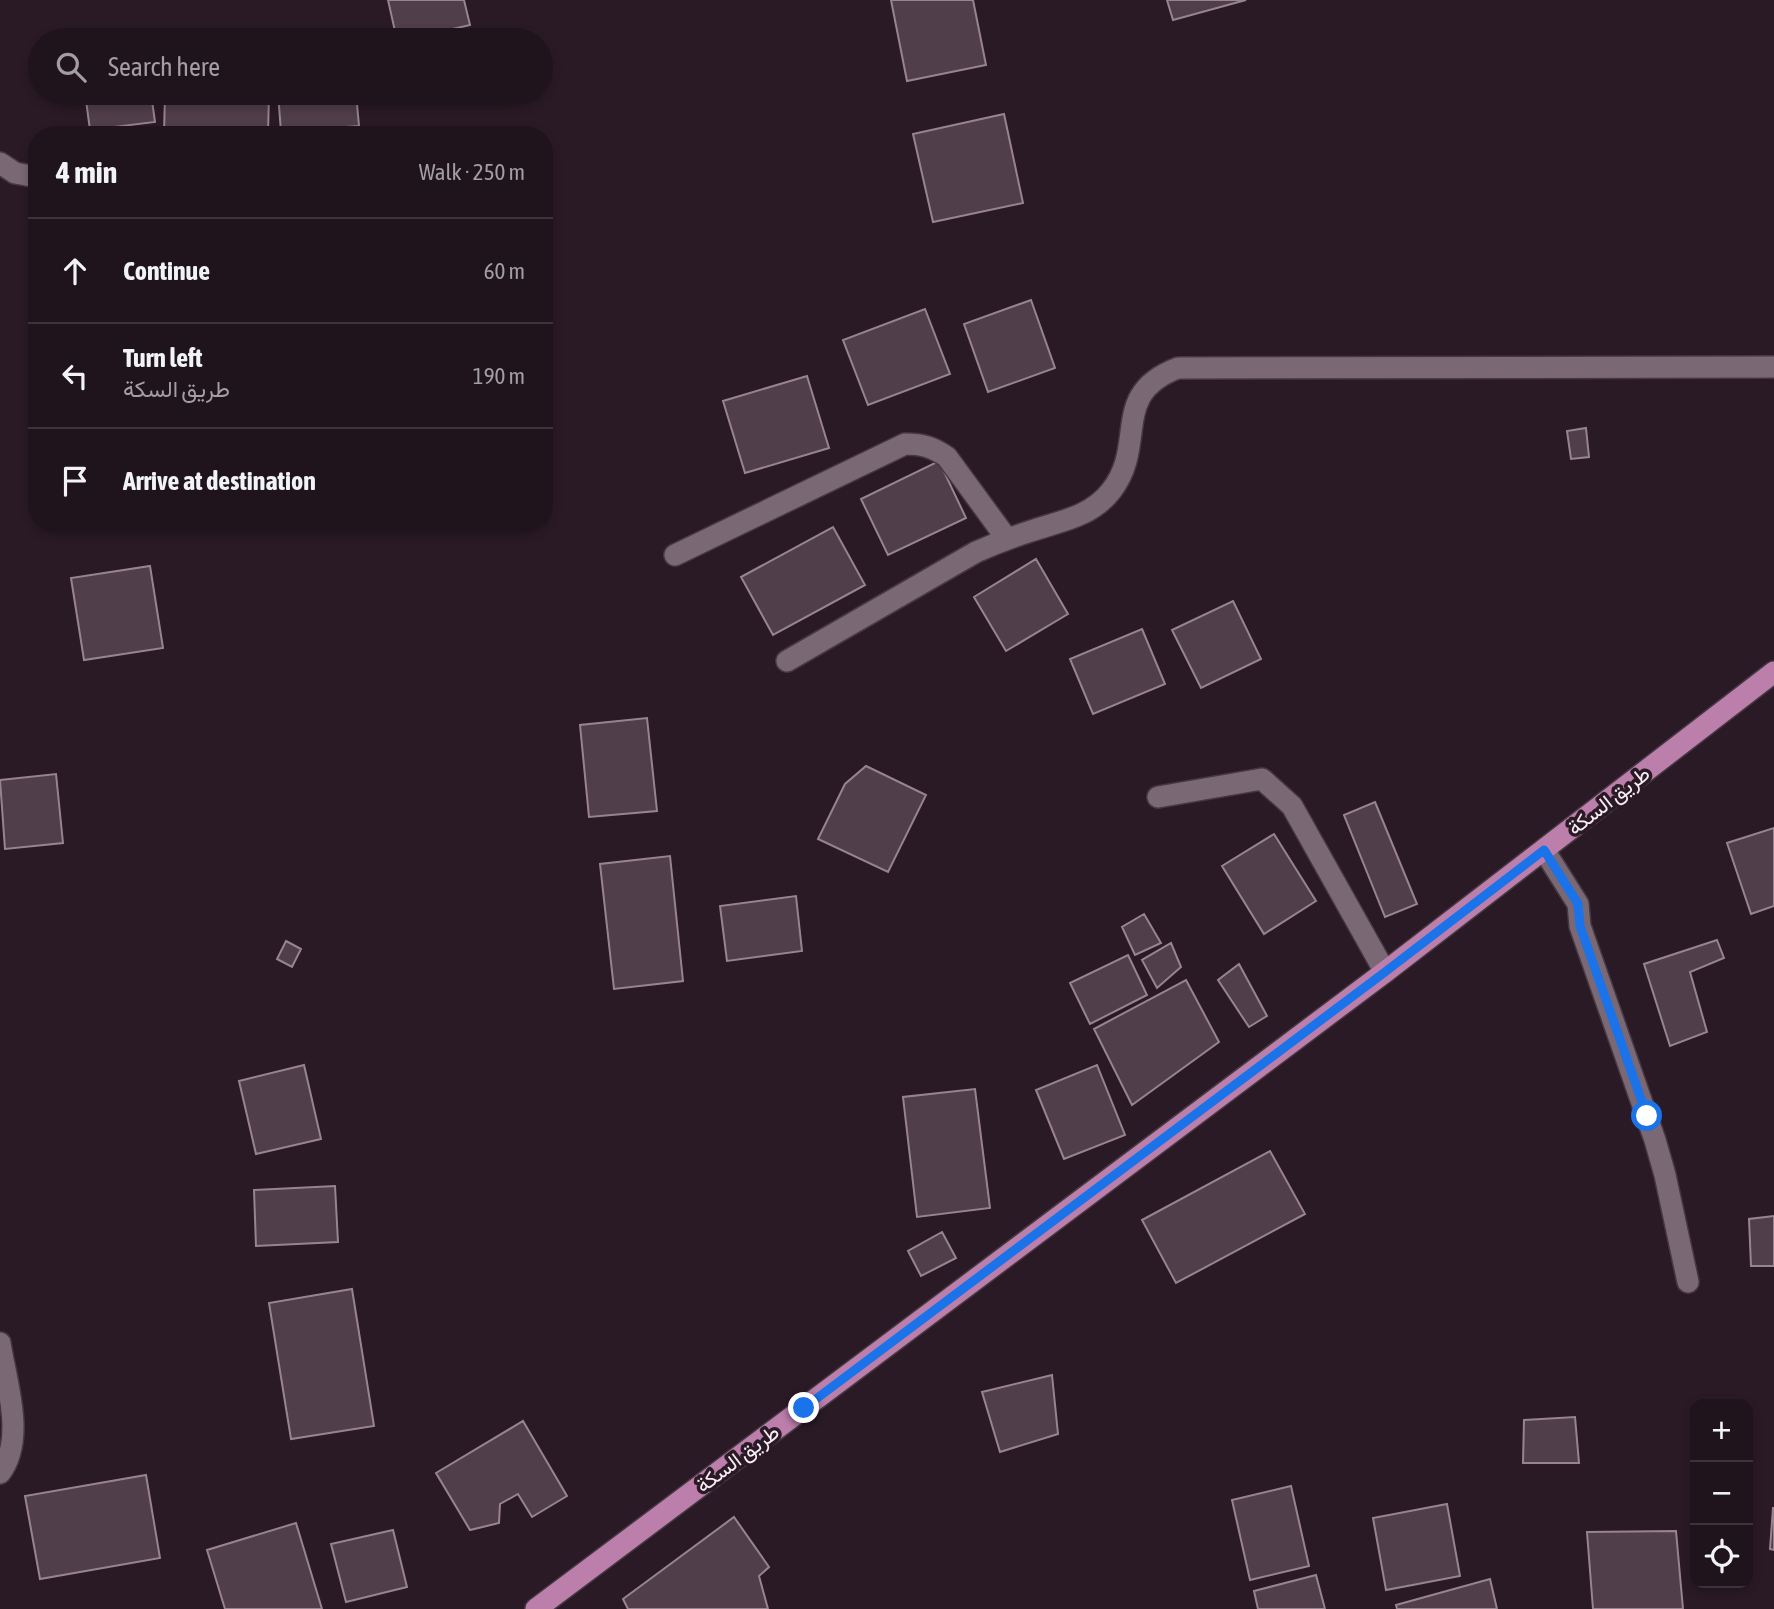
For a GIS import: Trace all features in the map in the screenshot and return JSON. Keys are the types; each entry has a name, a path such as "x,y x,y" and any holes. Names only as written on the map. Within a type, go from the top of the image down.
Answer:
{"main road":[{"name":"طريق السكة","path":"536,1609 1385,972 1774,672"}],"street":[{"path":"0,163 15,173 28,175"},
{"path":"787,662 946,568 1007,539 1071,519 1093,508 1111,492 1124,472 1131,449 1135,406 1144,388 1160,375 1178,368 1774,366"},
{"path":"675,555 905,444 934,448 947,457 1007,539"},
{"path":"1158,797 1262,779 1292,806 1385,972"},
{"path":"1544,850 1578,904 1580,926 1662,1164 1688,1282"},
{"path":"0,1343 14,1431 9,1457 0,1473"}],"building":[{"path":"388,0 464,0 470,25 457,28 394,28"},
{"path":"891,0 973,0 986,65 907,81"},
{"path":"1167,0 1246,0 1173,20"},
{"path":"87,105 153,105 155,122 89,126"},
{"path":"165,105 269,105 268,126 164,126"},
{"path":"279,105 357,105 359,126 281,126"},
{"path":"1004,114 1023,203 933,222 913,134"},
{"path":"1031,300 1055,368 988,392 964,324"},
{"path":"925,309 950,374 868,405 843,340"},
{"path":"807,376 829,448 745,473 723,401"},
{"path":"1586,428 1589,457 1571,459 1567,431"},
{"path":"939,461 966,518 888,555 861,499"},
{"path":"833,527 865,585 773,635 741,577"},
{"path":"1036,559 1068,614 1006,651 974,597"},
{"path":"150,566 163,648 84,660 71,578"},
{"path":"1233,601 1261,659 1201,688 1172,630"},
{"path":"1142,629 1165,684 1093,714 1070,659"},
{"path":"647,718 657,811 589,817 580,725"},
{"path":"866,766 926,795 888,872 818,839 845,784"},
{"path":"56,774 63,843 5,849 0,780"},
{"path":"1375,802 1417,904 1385,917 1344,815"},
{"path":"1774,828 1774,906 1751,914 1727,843"},
{"path":"1274,834 1316,901 1264,934 1222,866"},
{"path":"670,856 683,981 614,989 600,864"},
{"path":"796,896 802,951 727,961 720,906"},
{"path":"1144,914 1161,943 1135,955 1122,927"},
{"path":"1717,940 1724,958 1690,972 1707,1032 1670,1046 1644,964"},
{"path":"286,941 301,949 292,967 277,959"},
{"path":"1171,943 1181,967 1157,988 1142,960"},
{"path":"1128,955 1147,995 1090,1024 1070,983"},
{"path":"1239,964 1267,1016 1249,1027 1218,980"},
{"path":"1186,980 1219,1042 1132,1105 1094,1029"},
{"path":"304,1065 321,1139 256,1154 239,1081"},
{"path":"1097,1065 1125,1135 1064,1159 1036,1090"},
{"path":"975,1089 990,1208 917,1217 903,1097"},
{"path":"1270,1151 1305,1214 1176,1283 1142,1220"},
{"path":"335,1186 338,1242 256,1246 254,1190"},
{"path":"1774,1216 1774,1266 1751,1266 1749,1219"},
{"path":"942,1232 956,1258 921,1276 908,1251"},
{"path":"352,1289 374,1426 291,1439 269,1303"},
{"path":"1052,1375 1058,1434 1000,1452 982,1392"},
{"path":"1575,1417 1579,1463 1523,1463 1524,1420"},
{"path":"523,1421 567,1496 532,1517 518,1494 500,1504 499,1523 470,1530 436,1473"},
{"path":"146,1475 160,1558 40,1579 25,1496"},
{"path":"1291,1486 1309,1566 1250,1580 1232,1500"},
{"path":"1447,1504 1460,1576 1386,1590 1373,1518"},
{"path":"1774,1508 1774,1550 1770,1549"},
{"path":"734,1517 769,1567 759,1576 768,1609 628,1609 623,1599"},
{"path":"296,1523 322,1609 225,1609 207,1550"},
{"path":"393,1530 407,1587 346,1602 331,1544"},
{"path":"1676,1531 1683,1609 1593,1609 1587,1532"},
{"path":"1316,1575 1325,1609 1258,1609 1254,1591"},
{"path":"1490,1579 1497,1609 1397,1609 1396,1605"}],"route":[{"path":"804,1408 1544,850 1578,904 1580,926 1647,1116"}]}
